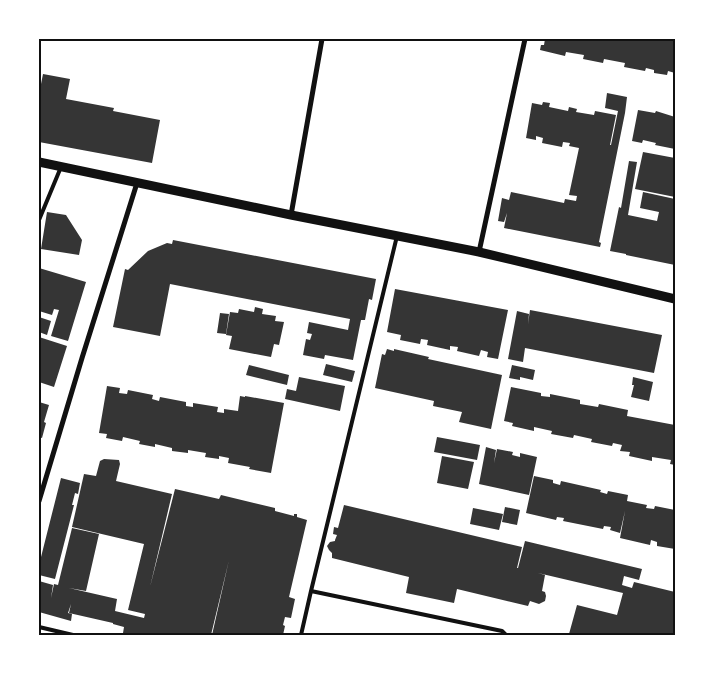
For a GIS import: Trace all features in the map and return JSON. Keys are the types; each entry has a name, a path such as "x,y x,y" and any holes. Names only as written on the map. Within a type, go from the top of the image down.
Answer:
{"street":[{"path":"291,215 322,39"},
{"path":"479,252 524,39"},
{"path":"39,162 479,252 675,299"},
{"path":"39,501 137,183"}],"lane":[{"path":"39,220 61,167"},
{"path":"301,635 398,236"},
{"path":"311,592 506,635"},
{"path":"39,627 74,635"}],"building":[{"path":"545,39 675,39 675,73 668,71 667,75 654,73 654,70 646,68 645,71 624,67 625,63 604,59 603,63 583,59 584,55 566,52 565,56 540,50 541,45 544,45"},
{"path":"43,74 70,79 66,99 114,108 113,111 160,120 152,163 39,142 39,94"},
{"path":"607,93 627,97 599,242 601,243 600,247 504,228 507,213 504,222 498,221 502,198 509,200 511,192 564,203 565,199 576,201 577,196 569,195 579,148 569,146 570,143 563,142 562,147 542,143 543,138 536,136 536,140 526,138 532,103 542,105 543,102 550,103 549,107 568,111 569,107 577,109 576,112 594,115 595,111 616,115 611,145 618,111 605,108"},
{"path":"638,110 655,113 656,111 675,117 675,149 655,145 656,143 643,140 642,143 632,141"},
{"path":"643,152 675,158 675,197 635,189"},
{"path":"629,161 637,162 628,215 657,221 659,212 640,208 643,192 675,199 675,265 610,251 619,207 621,208"},
{"path":"47,212 66,215 82,240 79,255 41,249"},
{"path":"173,240 376,279 372,300 369,299 365,320 361,320 353,360 325,355 324,359 303,355 306,339 310,340 312,334 307,333 309,322 348,330 350,319 170,284 160,336 113,327 125,269 128,270 148,251 167,243 172,244"},
{"path":"39,268 86,282 68,341 51,336 59,310 54,309 52,315 39,311"},
{"path":"395,289 508,310 498,359 487,357 488,352 481,350 479,356 457,351 458,347 450,346 450,350 427,345 428,340 421,339 420,344 400,340 401,335 387,332"},
{"path":"255,307 263,309 262,314 276,316 275,321 284,322 279,345 274,344 271,357 229,349 232,336 226,335 230,312 238,313 239,309 254,312"},
{"path":"530,310 662,335 654,373 525,348 523,362 508,359 517,311 529,314 528,324"},
{"path":"220,313 229,314 226,334 217,333"},
{"path":"39,317 51,321 47,335 39,332"},
{"path":"39,337 67,346 54,387 39,382"},
{"path":"387,349 394,351 394,349 429,357 428,359 502,375 491,429 459,422 462,412 433,406 434,401 375,388 382,354 385,355"},
{"path":"326,364 355,371 352,382 323,375"},
{"path":"249,365 289,375 287,385 246,375"},
{"path":"512,365 535,370 533,380 520,377 520,380 509,378"},
{"path":"299,377 345,386 340,411 285,399 287,389 296,391"},
{"path":"633,377 653,382 649,401 631,397 634,385 632,385"},
{"path":"107,386 120,388 119,393 127,394 128,390 153,395 152,399 159,401 160,397 186,402 186,406 193,407 193,403 218,407 217,412 224,413 224,409 238,411 240,396 284,403 271,473 228,463 229,458 219,456 219,459 205,457 206,453 188,450 188,453 172,451 172,448 155,444 155,447 139,444 140,441 123,437 122,441 106,438 107,434 99,433"},
{"path":"511,387 541,393 541,396 550,397 550,394 580,400 580,404 598,407 599,404 628,410 627,416 675,425 675,465 670,464 671,460 652,457 652,461 629,456 630,452 620,451 622,445 613,443 612,446 591,442 592,439 574,435 573,438 551,434 552,431 534,427 534,431 512,426 513,423 504,421"},
{"path":"39,402 49,405 42,438 39,437"},
{"path":"437,437 480,445 477,460 434,452"},
{"path":"486,447 496,450 494,463 497,449 513,452 512,455 520,457 520,453 537,457 529,495 479,484"},
{"path":"442,456 474,462 468,489 437,483"},
{"path":"104,459 119,460 120,464 116,481 172,494 150,587 175,489 219,499 221,495 275,508 275,511 294,516 294,514 297,514 297,517 307,520 289,597 295,599 291,618 285,617 283,635 212,635 229,560 211,635 133,635 123,633 124,627 69,613 71,604 68,613 72,614 71,621 39,612 39,581 53,585 51,598 54,584 58,585 72,528 99,534 86,591 69,588 117,599 115,611 144,618 145,614 128,610 144,544 72,527 84,474 96,476 100,461"},
{"path":"534,476 553,480 553,483 560,485 561,481 601,490 600,492 607,494 608,491 628,495 627,501 647,505 646,508 654,509 655,506 675,510 675,549 657,546 657,542 651,540 650,545 620,538 625,511 620,533 610,530 611,527 604,526 603,529 563,521 564,518 557,517 556,520 526,513"},
{"path":"61,478 80,483 78,494 75,493 72,505 74,505 55,579 39,575 39,565"},
{"path":"344,505 522,547 517,568 525,541 642,569 639,580 624,576 622,585 632,588 634,582 675,592 675,635 569,634 577,605 617,615 623,593 538,573 545,575 542,591 545,592 545,601 539,604 530,601 528,606 457,589 454,603 406,593 409,577 332,558 332,553 327,546 330,542 335,541 337,535 333,534 334,527 338,528"},
{"path":"505,507 520,510 517,525 502,522"},
{"path":"473,508 503,514 499,530 470,524"}]}
